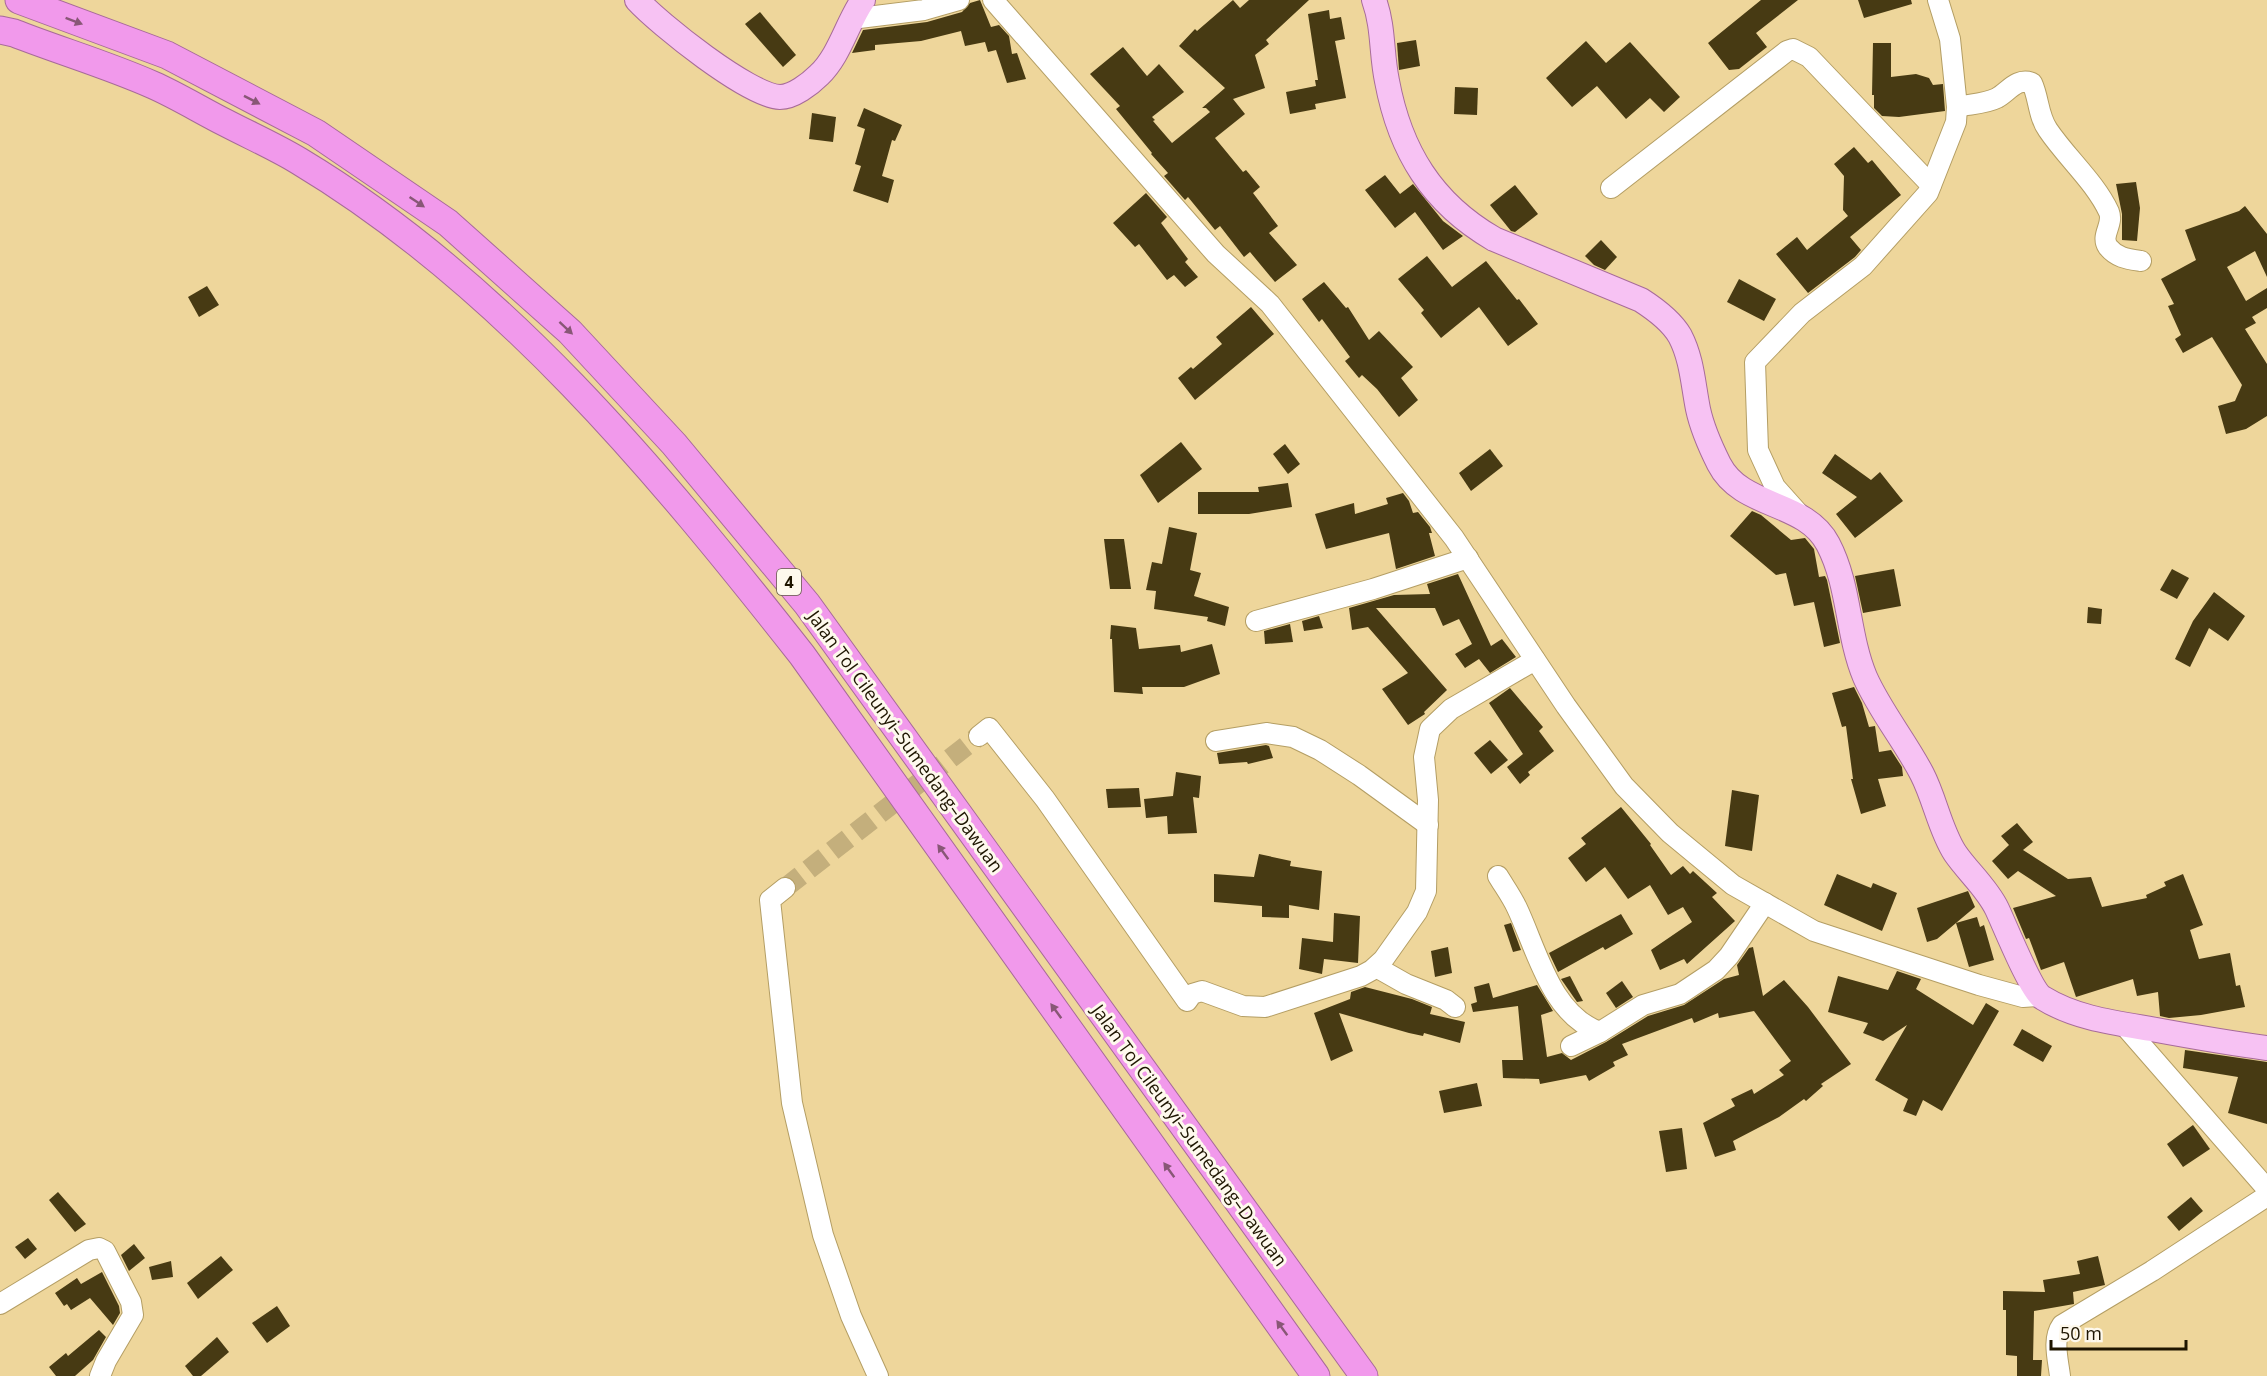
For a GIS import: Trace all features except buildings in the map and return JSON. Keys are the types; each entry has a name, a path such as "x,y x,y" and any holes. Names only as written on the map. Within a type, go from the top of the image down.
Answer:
{"highway":[{"name":"Jalan Tol Cileunyi–Sumedang–Dawuan","path":"19,0 166,55 316,133 448,223 570,332 674,444 807,604 1364,1376"},
{"name":"Jalan Tol Cileunyi–Sumedang–Dawuan","path":"0,30 14,33 153,85 299,160 388,221 478,294 557,369 660,482 733,567 802,656 1316,1376"}],"main road":[{"path":"637,0 655,19 683,41 757,90 780,97 795,92 821,74 857,10"},
{"path":"1374,0 1382,30 1386,79 1396,120 1403,138 1430,185 1446,204 1475,228 1494,239 1641,300 1654,308 1679,334 1689,360 1705,432 1726,476 1746,492 1814,524 1827,541 1842,576 1858,656 1874,695 1920,771 1955,852 1992,900 2026,974 2039,996 2059,1007 2092,1018 2267,1048"}],"street":[{"path":"857,10 924,9 959,0"},
{"path":"993,0 1216,254 1270,304 1454,538 1535,660 1624,786 1670,834 1733,885 1814,931 1979,985 2023,997 2039,996"},
{"path":"1802,517 1775,488 1758,450 1755,362 1802,313 1863,266 1928,193 1956,122 1957,107 1950,39 1938,0"},
{"path":"1611,188 1787,51 1793,49 1809,57 1931,185"},
{"path":"1957,107 1996,98 2018,83 2026,81 2032,83 2047,128 2109,213 2110,223 2105,235 2107,246 2123,258 2141,261"},
{"path":"1256,621 1373,589 1468,558"},
{"path":"978,736 989,728 1045,799 1187,1001 1196,992 1204,991 1244,1006 1265,1007 1342,983 1376,967 1403,934 1426,891 1428,800 1424,757 1427,738 1434,723 1451,709 1535,660"},
{"path":"1216,741 1266,733 1293,736 1359,775 1428,825"},
{"path":"1498,876 1517,906 1547,979 1574,1016 1586,1026 1600,1032"},
{"path":"785,888 770,900 792,1103 824,1235 851,1316 878,1376"},
{"path":"1571,1046 1600,1032 1643,1005 1680,994 1716,970 1733,950 1765,903"},
{"path":"1376,967 1406,984 1446,1000 1455,1007"},
{"path":"2123,1024 2267,1189"},
{"path":"2060,1376 2056,1340 2062,1324 2152,1270 2267,1196"},
{"path":"0,1304 89,1250 95,1248 105,1251 131,1302 134,1315 106,1361 100,1376"}],"tunnel":[{"path":"785,888 979,736"}]}
